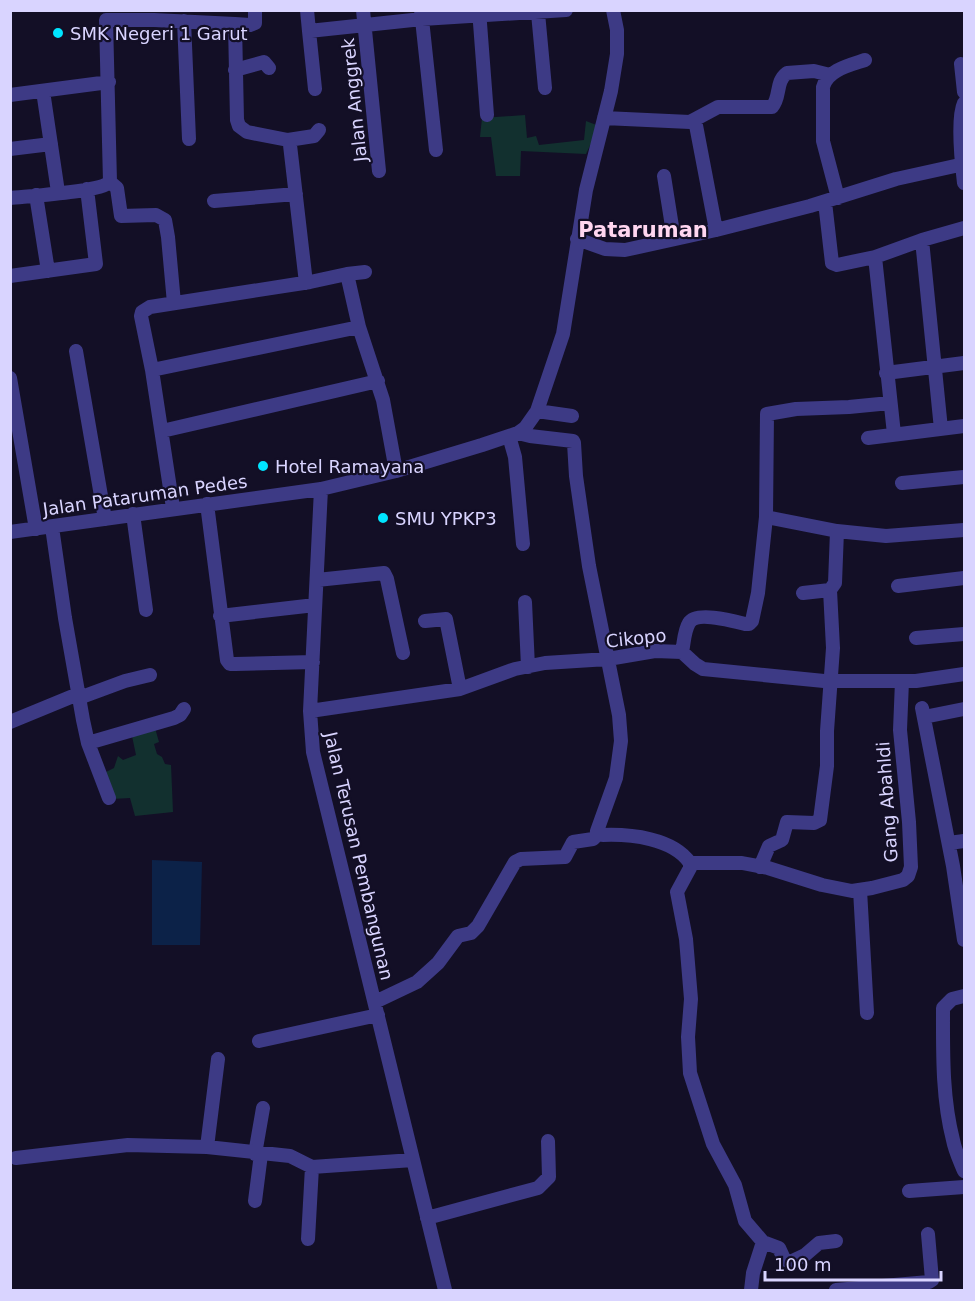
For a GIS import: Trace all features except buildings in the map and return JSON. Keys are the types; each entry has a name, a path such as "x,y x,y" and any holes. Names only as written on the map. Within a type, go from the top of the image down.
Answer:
{"street":[{"path":"10,198 107,186 110,182 109,82 105,15 184,21 203,16 235,24 250,25 255,23 255,10"},
{"path":"307,10 315,89"},
{"name":"Jalan Anggrek","path":"363,10 379,171"},
{"path":"309,31 365,26 422,15 538,13 566,10"},
{"path":"321,489 396,471 514,434 531,421 537,411 563,334 586,190 617,54 613,10"},
{"path":"479,13 487,115"},
{"path":"538,13 545,88"},
{"path":"422,15 436,150"},
{"path":"184,21 189,139"},
{"path":"235,24 235,70 239,126 246,132 288,140 314,136 319,130"},
{"path":"865,60 830,75 823,87 822,141 831,200 832,262 840,265 875,257 964,228"},
{"path":"235,70 264,62 270,68"},
{"path":"961,64 964,92"},
{"path":"604,118 682,123 695,120 718,107 772,107 777,100 780,81 787,73 814,71 830,75"},
{"path":"10,95 109,82"},
{"path":"43,91 58,192"},
{"path":"964,104 961,115 964,183"},
{"path":"695,120 716,230"},
{"path":"288,140 306,283"},
{"path":"10,149 51,144"},
{"path":"577,239 605,249 624,250 716,230 831,200 896,179 963,164"},
{"path":"664,176 674,240"},
{"path":"110,182 117,188 121,216 156,215 165,220 174,303"},
{"path":"10,276 96,264 87,189"},
{"path":"214,201 296,194"},
{"path":"36,195 48,271"},
{"path":"922,240 941,429"},
{"path":"875,257 894,434"},
{"path":"173,508 142,312 150,307 365,272"},
{"path":"347,274 359,327 378,381 396,471"},
{"path":"152,370 359,327"},
{"path":"76,351 105,519"},
{"path":"886,374 964,363"},
{"path":"10,378 36,529"},
{"path":"162,431 378,381"},
{"path":"682,652 690,621 695,618 709,617 746,624 752,621 758,593 766,517 767,414 890,403"},
{"path":"537,411 572,416"},
{"path":"868,438 964,426"},
{"path":"514,434 523,544"},
{"path":"514,434 573,441 574,443 576,476 589,566 619,715 621,741 616,778 597,828 598,834"},
{"path":"902,483 964,477"},
{"name":"Jalan Pataruman Pedes","path":"10,531 321,489"},
{"name":"Jalan Terusan Pembangunan","path":"321,489 310,711 314,752 445,1290"},
{"path":"207,504 227,660 230,664 313,662"},
{"path":"134,514 146,610"},
{"path":"766,517 837,531 886,537 964,530"},
{"path":"52,527 64,618 88,742 109,798"},
{"path":"760,867 769,846 782,840 787,822 814,823 820,820 820,804 827,765 834,629 830,611 830,590 836,578 837,531"},
{"path":"317,580 384,573 403,653"},
{"path":"898,586 964,578"},
{"path":"802,593 830,590"},
{"path":"525,602 528,667"},
{"path":"220,616 315,605"},
{"path":"425,621 446,619 460,689"},
{"path":"916,638 964,634"},
{"name":"Cikopo","path":"310,711 460,689 545,663 608,659 655,651 682,652 704,669 830,681 916,681 964,674"},
{"path":"10,722 79,696 150,675"},
{"name":"Gang Abahldi","path":"690,863 742,863 840,889 860,890 903,880 908,876 911,867 909,822 900,730 902,681"},
{"path":"88,742 174,718 184,709"},
{"path":"964,709 923,713 955,850 964,940"},
{"path":"259,1041 376,1008 417,982 438,963 458,936 473,932 515,862 521,859 565,857 573,842 592,839 598,834 647,838 675,850 690,863 690,868 677,892 687,939 691,999 688,1037 690,1073 713,1144 735,1185 746,1221 763,1242 779,1248 784,1259 790,1262 805,1255 819,1243 836,1241"},
{"path":"955,850 964,841"},
{"path":"860,890 867,1013"},
{"path":"964,996 952,999 943,1008 943,1066 949,1119 953,1142 964,1171"},
{"path":"207,1147 218,1059"},
{"path":"255,1201 263,1108"},
{"path":"427,1218 538,1188 549,1177 548,1142"},
{"path":"15,1158 128,1145 207,1147 290,1156 312,1167 413,1160"},
{"path":"308,1239 312,1167"},
{"path":"909,1191 964,1187"},
{"path":"836,1290 880,1288 932,1280 928,1234"},
{"path":"751,1290 753,1273 763,1242"}],"green space":[{"path":"525,115 527,138 536,136 539,145 584,140 586,121 599,126 586,154 521,151 520,176 496,176 491,137 480,137 482,118"},
{"path":"155,728 159,742 154,744 157,754 162,757 165,764 171,765 173,812 135,816 130,798 112,799 106,772 114,768 118,756 123,760 136,755 132,736"}],"water":[{"path":"152,860 202,862 200,945 152,945"}],"place":[{"name":"SMK Negeri 1 Garut","path":"58,33"},
{"name":"Hotel Ramayana","path":"263,466"},
{"name":"SMU YPKP3","path":"383,518"}],"district":[{"name":"Pataruman","path":"643,230"}]}
